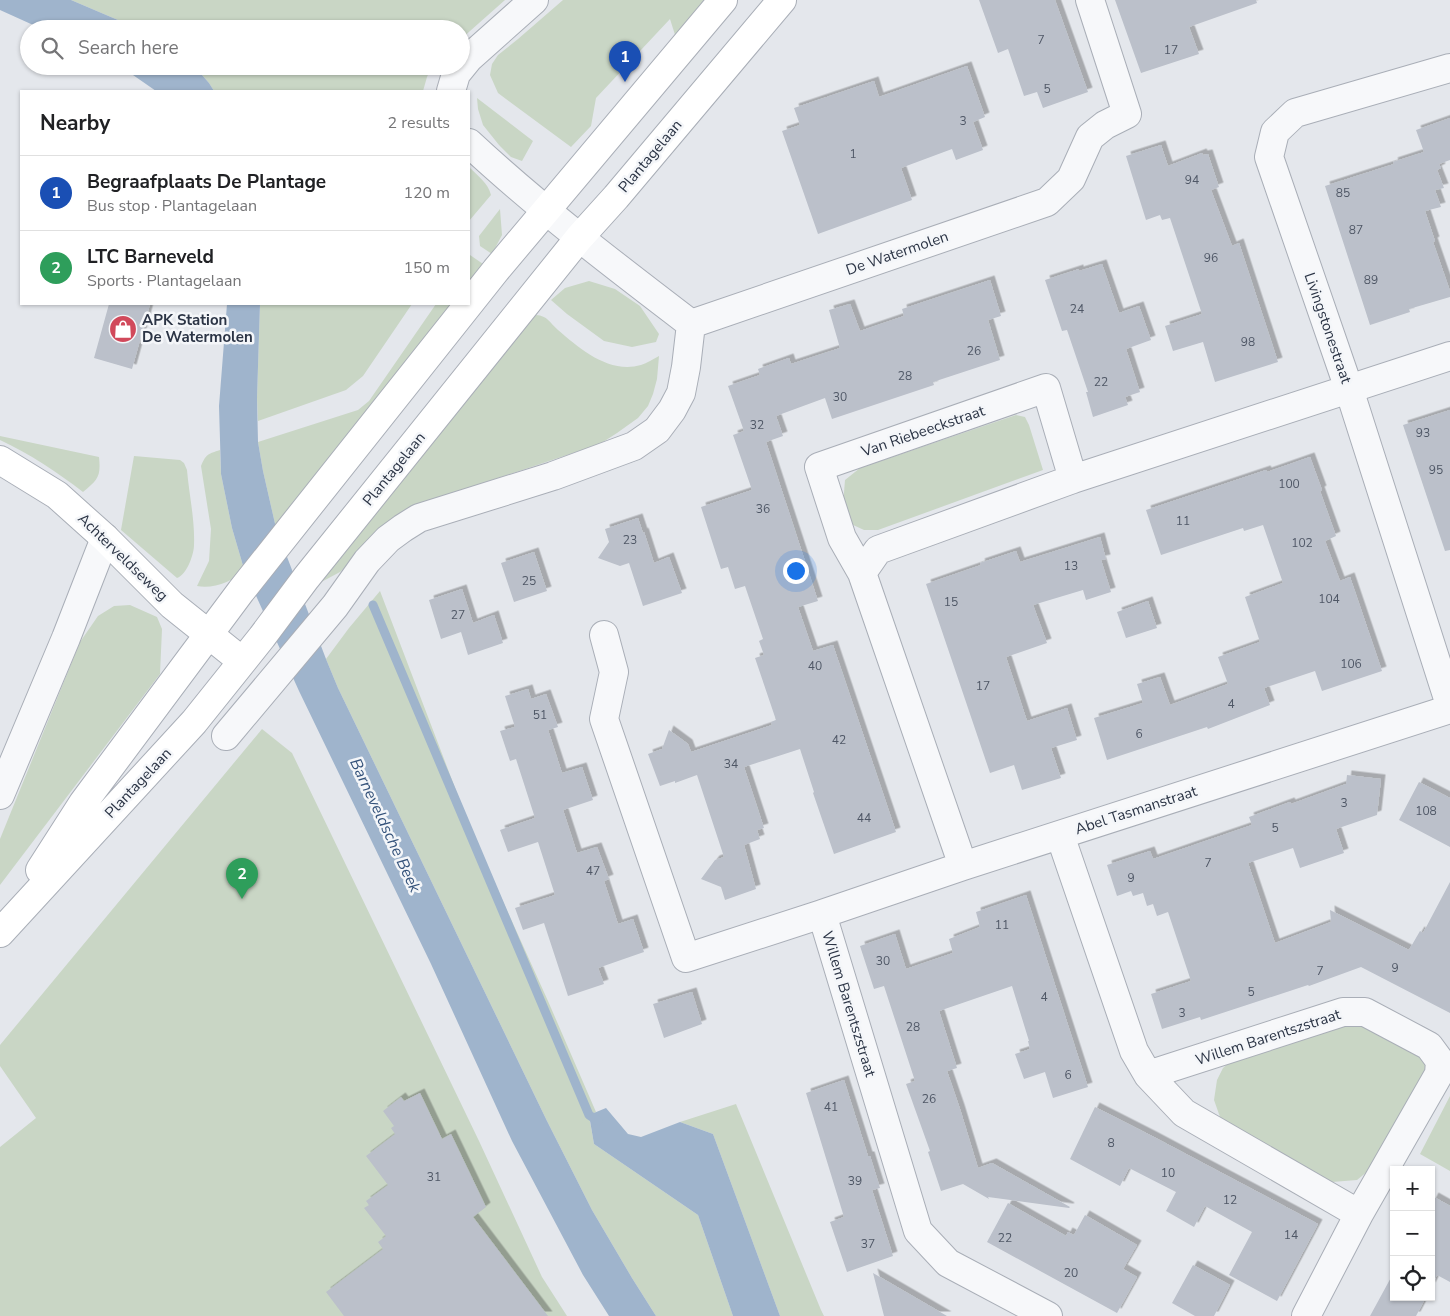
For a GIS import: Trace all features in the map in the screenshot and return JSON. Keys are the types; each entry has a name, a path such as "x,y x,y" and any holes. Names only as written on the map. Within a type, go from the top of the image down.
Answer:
{"main road":[{"name":"Plantagelaan","path":"470,303 723,0"},
{"name":"Plantagelaan","path":"0,932 194,722 306,578 579,238 782,0"},
{"name":"Plantagelaan","path":"0,932 83,803 241,591 468,305"},
{"name":"Achterveldseweg","path":"0,460 58,495 106,538 172,605 242,661"}],"street":[{"path":"470,57 534,0"},
{"name":"De Watermolen","path":"691,324 1047,202 1070,179 1090,137 1104,125 1127,114 1090,0"},
{"name":"Livingstonestraat","path":"1450,68 1295,113 1275,132 1269,157 1349,389 1450,705"},
{"path":"451,90 456,75"},
{"path":"226,736 335,606 367,561 388,539 402,528 419,518 554,476 634,446 657,430 672,410 681,393 691,324 579,238 512,183 470,144"},
{"path":"862,573 878,550 1073,479 1450,356"},
{"name":"Van Riebeeckstraat","path":"963,866 862,573 842,538 819,467 1046,388 1073,479"},
{"path":"0,795 106,538"},
{"name":"Willem Barentszstraat","path":"604,635 614,672 604,719 686,958 822,914 918,1231 948,1264 1048,1316"},
{"name":"Abel Tasmanstraat","path":"822,914 963,866 1450,709"},
{"path":"1060,835 1134,1051 1148,1075 1184,1113 1359,1214"},
{"name":"Willem Barentszstraat","path":"1148,1075 1343,1012 1365,1012 1429,1046 1440,1061 1439,1074 1359,1214 1306,1316"}],"green space":[{"path":"71,0 505,0 470,31 470,20 118,20"},
{"path":"563,0 710,0 676,38 670,19 596,98 591,126 571,147 498,93 490,75 492,64 498,55"},
{"path":"202,75 428,75 423,90 213,90"},
{"path":"477,98 533,141 522,161 511,157 483,125"},
{"path":"470,168 485,183 491,195 470,220"},
{"path":"500,209 502,235 492,254 480,246 479,236"},
{"path":"470,255 486,266 470,291"},
{"path":"589,281 615,289 640,306 659,334 656,342 632,347 604,341 551,300 565,288"},
{"path":"260,305 411,305 363,376 346,390 258,421"},
{"path":"435,305 459,305 276,528 258,442 358,410 369,401"},
{"path":"536,315 546,318 585,352 606,363 629,367 641,365 659,356 657,379 648,406 638,418 600,444 462,490 360,554 340,572 312,587 528,317"},
{"path":"1016,415 1025,417 1029,425 1043,470 878,530 864,530 851,524 843,505 845,480 860,468"},
{"path":"0,436 99,457 99,473 92,484 83,492 43,464 0,440"},
{"path":"220,450 221,474 232,528 244,569 235,578 223,584 203,587 197,586 209,561 211,529 201,466 208,455"},
{"path":"134,456 180,460 184,463 187,470 194,526 194,549 187,569 177,578 121,530"},
{"path":"380,591 473,835 596,1112 589,1116 594,1144 698,1215 733,1316 656,1316 592,1210 547,1121 338,688 326,659"},
{"path":"130,605 157,617 162,629 160,674 0,885 0,839 80,642 98,616 114,606"},
{"path":"262,729 292,753 479,1141 542,1277 567,1316 0,1316 0,1147 36,1118 0,1066 0,1045"},
{"path":"1362,1021 1424,1059 1427,1072 1379,1162 1357,1180 1332,1182 1231,1129 1220,1117 1214,1100 1217,1080 1223,1068 1233,1059 1342,1023"},
{"path":"1450,1096 1450,1171 1420,1154"},
{"path":"736,1104 824,1316 780,1316 713,1134 680,1122"}],"water":[{"path":"0,0 71,0 118,20 22,20 0,10"},
{"path":"133,75 202,75 213,90 155,90"},
{"name":"Barneveldsche Beek","path":"227,305 260,305 257,398 258,442 263,471 276,528 326,659 338,688 547,1121 592,1210 656,1316 609,1316 583,1275 512,1141 431,964 299,691 244,569 232,528 221,474 219,406"},
{"path":"606,1108 628,1134 641,1137 680,1122 713,1134 780,1316 733,1316 698,1215 594,1144 589,1115"}],"building":[{"path":"979,0 1055,0 1088,92 1043,108 1037,92 1024,96 1008,49 998,53"},
{"path":"1115,0 1256,0 1257,3 1189,27 1199,54 1141,73"},
{"path":"967,66 985,117 973,122 983,150 956,160 952,149 901,168 912,200 818,234 782,131 800,125 794,108 874,81 879,97"},
{"path":"1450,118 1450,160 1439,164 1441,168 1437,170 1444,188 1435,190 1441,207 1425,211 1435,241 1433,242 1450,291 1450,297 1409,309 1410,312 1370,325 1325,186 1394,164 1393,162 1424,152 1416,130"},
{"path":"1161,145 1168,166 1202,153 1203,155 1208,154 1219,187 1211,190 1232,246 1239,243 1278,362 1215,382 1203,342 1173,351 1165,326 1202,314 1170,218 1162,220 1160,215 1146,220 1126,156"},
{"path":"1102,264 1119,313 1139,306 1151,340 1126,349 1140,392 1125,397 1128,405 1093,417 1086,392 1088,392 1067,330 1062,331 1045,280"},
{"path":"990,280 1001,316 988,320 1000,360 933,382 934,385 832,419 825,398 776,416 783,436 766,442 818,601 798,607 813,651 833,645 896,832 834,854 800,749 744,767 764,828 757,830 760,839 744,845 756,889 725,900 721,887 701,879 715,860 724,857 697,775 660,786 648,754 662,749 669,730 688,744 691,752 772,725 771,722 776,720 755,658 764,655 759,641 763,639 745,586 735,589 728,567 721,569 701,507 752,490 733,435 744,431 728,386 760,375 758,369 789,358 791,364 840,348 829,310 850,304 860,331 904,316 902,309"},
{"path":"109,305 150,305 132,369 94,358"},
{"path":"1450,410 1450,550 1445,551 1403,425"},
{"path":"1310,457 1336,536 1325,541 1340,581 1350,577 1382,671 1322,691 1315,671 1264,688 1270,705 1208,729 1207,727 1107,760 1094,718 1143,703 1137,684 1160,677 1170,705 1228,684 1218,657 1260,642 1245,597 1283,583 1263,525 1244,531 1243,528 1161,555 1146,510"},
{"path":"638,518 654,563 669,557 682,593 643,606 629,563 620,566 598,558 609,542 605,529"},
{"path":"1100,537 1106,559 1101,560 1111,592 1086,600 1083,590 1033,605 1047,643 1006,657 1027,721 1067,708 1077,740 1051,748 1061,778 1022,790 1014,765 990,773 926,584 1016,551 1020,562"},
{"path":"534,552 547,591 514,602 501,563"},
{"path":"462,589 473,623 494,615 503,643 468,655 461,632 441,639 429,600"},
{"path":"1148,601 1157,628 1126,638 1117,612"},
{"path":"528,689 531,699 546,694 558,727 548,730 562,773 582,767 593,800 563,810 577,853 597,847 609,879 604,881 618,924 633,919 644,952 598,968 604,984 568,996 544,923 523,930 515,908 555,895 538,842 508,852 500,830 535,818 516,759 510,761 500,731 515,727 505,696"},
{"path":"1347,775 1381,779 1377,815 1336,829 1344,853 1300,868 1293,848 1248,863 1275,943 1331,922 1330,910 1409,950 1420,931 1423,933 1450,882 1450,1013 1361,967 1309,986 1201,1020 1200,1017 1162,1029 1151,994 1191,981 1168,912 1157,916 1153,904 1147,906 1143,893 1133,896 1131,891 1117,896 1107,865 1150,851 1153,859 1252,825 1249,817 1346,784"},
{"path":"1419,782 1450,798 1450,847 1399,820"},
{"path":"1026,895 1088,1087 1053,1098 1045,1072 1024,1079 1015,1054 1030,1049 1029,1041 1012,986 939,1011 957,1068 947,1071 978,1168 992,1163 1069,1208 988,1197 989,1199 963,1184 941,1191 928,1152 930,1151 906,1084 915,1081 884,986 874,989 860,946 895,934 906,969 953,953 949,939 980,927 976,912"},
{"path":"692,992 702,1024 664,1038 653,1004"},
{"path":"844,1080 880,1188 872,1190 893,1256 847,1272 830,1222 844,1217 806,1093"},
{"path":"420,1093 442,1139 451,1134 486,1207 473,1217 548,1316 344,1316 326,1292 383,1249 378,1242 386,1236 364,1208 369,1205 366,1201 388,1185 366,1156 395,1134 391,1128 394,1126 383,1111 401,1097 404,1101"},
{"path":"1095,1107 1318,1224 1277,1301 1229,1275 1252,1232 1205,1206 1194,1227 1166,1211 1176,1192 1129,1168 1120,1186 1070,1159"},
{"path":"1435,1198 1450,1206 1450,1282 1437,1275 1435,1279"},
{"path":"1008,1203 1066,1236 1068,1232 1074,1235 1085,1215 1137,1245 1123,1269 1137,1277 1117,1313 987,1242"},
{"path":"1193,1265 1230,1285 1214,1316 1195,1316 1172,1303"},
{"path":"873,1273 947,1316 884,1316"},
{"path":"1390,1279 1390,1301 1424,1301 1416,1316 1370,1316"}],"waterway":[{"path":"373,605 589,1115 598,1121"}],"place":[{"name":"Begraafplaats De Plantage","path":"625,82"},
{"name":"APK Station De Watermolen","path":"123,329"},
{"name":"LTC Barneveld","path":"242,899"}]}
